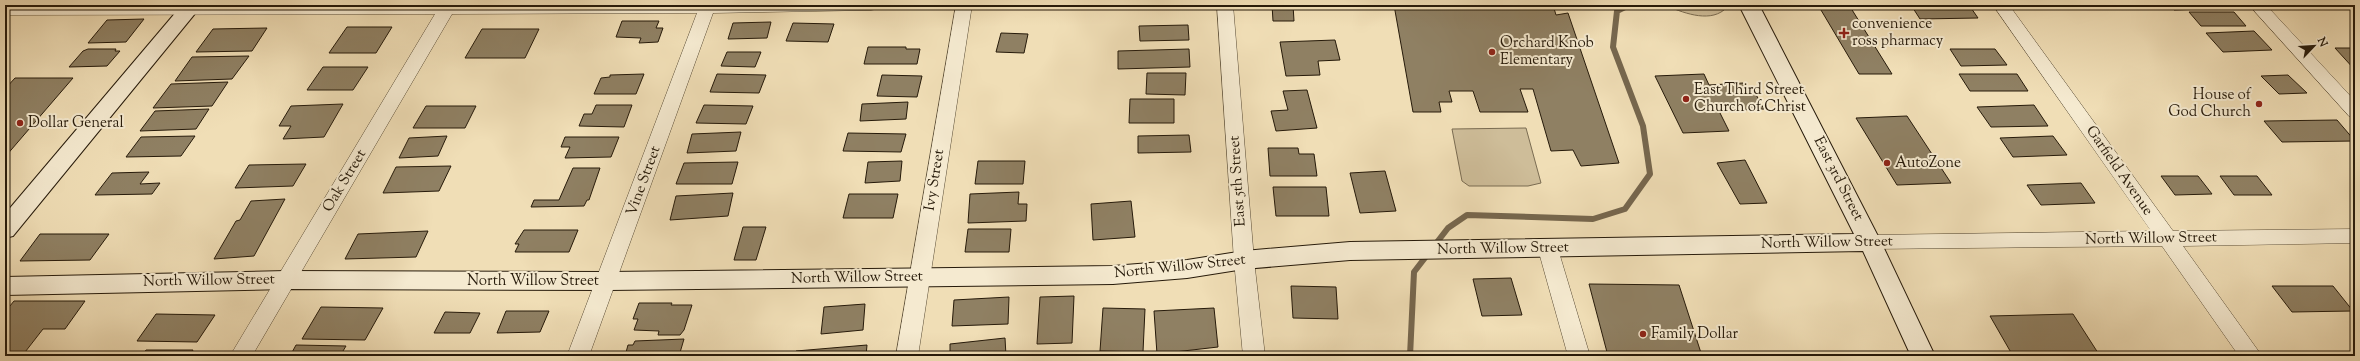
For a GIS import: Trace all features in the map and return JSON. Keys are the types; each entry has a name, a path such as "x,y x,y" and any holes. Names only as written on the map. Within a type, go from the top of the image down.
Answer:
{"main road":[{"name":"East 3rd Street","path":"1749,5 1870,242 1923,356"},
{"path":"5,230 189,8"},
{"name":"North Willow Street","path":"5,286 286,280 608,281 1113,275 1187,269 1244,260 1350,251 1548,249 1870,242"}],"street":[{"path":"5,10 870,5"},
{"name":"Ivy Street","path":"907,356 964,5"},
{"name":"East 5th Street","path":"1225,5 1244,260 1254,356"},
{"name":"Garfield Avenue","path":"2001,5 2251,356"},
{"path":"2257,5 2355,112"},
{"name":"Vine Street","path":"578,356 608,281 708,6"},
{"name":"Oak Street","path":"241,356 448,7"},
{"name":"North Willow Street","path":"1870,242 2355,236"},
{"path":"1548,249 1579,356"}],"shaded area":[{"path":"1665,5 1722,5 1724,10 1718,14 1703,16 1679,11"},
{"path":"1526,128 1541,183 1528,186 1469,186 1462,181 1452,129"}],"building":[{"path":"1272,5 1293,5 1294,21 1273,21"},
{"name":"Orchard Knob Elementary","path":"1394,5 1553,5 1556,15 1568,13 1619,163 1581,166 1573,150 1551,151 1533,89 1520,89 1528,112 1480,112 1473,91 1449,91 1452,102 1439,102 1441,112 1413,112"},
{"path":"1818,5 1849,5 1892,74 1859,74"},
{"path":"1911,5 1969,5 1978,18 1920,19"},
{"path":"2037,5 2087,5 2090,9 2039,9"},
{"path":"2170,5 2230,5 2233,8 2174,10"},
{"path":"2189,12 2234,12 2246,26 2201,26"},
{"path":"144,19 126,42 88,43 107,20"},
{"path":"622,21 659,21 656,28 663,28 658,42 639,43 641,38 616,37"},
{"path":"771,22 767,38 728,39 733,23"},
{"path":"793,23 834,24 828,42 786,41"},
{"path":"1188,25 1189,40 1140,41 1139,26"},
{"path":"347,27 392,27 376,53 329,53"},
{"path":"267,28 252,51 196,52 213,29"},
{"path":"482,29 539,29 525,58 465,58"},
{"path":"2254,31 2272,50 2223,52 2206,33"},
{"path":"1001,33 1028,34 1024,53 996,52"},
{"path":"1335,40 1340,60 1318,61 1320,75 1286,76 1280,42"},
{"path":"868,47 906,47 906,49 920,49 917,64 864,64"},
{"path":"2335,48 2355,48 2355,70"},
{"path":"88,49 116,49 115,51 120,51 107,66 69,67 83,51"},
{"path":"1189,49 1190,67 1118,69 1118,51"},
{"path":"1950,49 1995,49 2007,65 1961,66"},
{"path":"727,52 761,52 755,67 721,66"},
{"path":"249,56 232,79 175,81 192,57"},
{"path":"323,67 368,67 353,90 307,90"},
{"path":"1147,73 1186,73 1185,95 1146,94"},
{"path":"644,74 636,94 594,94 601,78 610,77 610,75"},
{"path":"717,74 766,75 759,93 710,92"},
{"path":"1704,74 1709,85 1743,83 1747,91 1754,91 1764,109 1719,111 1729,131 1683,133 1655,76"},
{"path":"1959,74 2017,74 2028,91 1970,91"},
{"path":"882,75 922,76 917,97 877,96"},
{"path":"2288,75 2307,93 2279,94 2261,76"},
{"name":"Dollar General","path":"15,78 73,78 5,157 5,89"},
{"path":"228,82 212,106 153,108 171,84"},
{"path":"1307,90 1317,128 1276,131 1271,111 1288,110 1283,91"},
{"path":"1130,99 1174,99 1174,123 1129,123"},
{"path":"908,102 906,119 860,121 862,104"},
{"path":"343,104 324,137 283,139 291,126 279,126 291,106"},
{"path":"596,105 632,105 624,127 579,126 584,114 592,114"},
{"path":"704,105 753,106 746,124 696,123"},
{"path":"2034,105 2048,126 1991,127 1977,107"},
{"path":"426,106 476,106 465,128 413,128"},
{"path":"209,109 196,129 140,131 155,111"},
{"path":"1907,116 1951,183 1897,185 1856,118"},
{"path":"2337,120 2355,141 2282,142 2264,121"},
{"path":"741,132 736,151 687,153 692,134"},
{"path":"848,133 906,134 901,152 843,151"},
{"path":"1189,135 1191,152 1138,153 1138,136"},
{"path":"195,136 181,156 126,157 141,137"},
{"path":"447,136 438,156 399,158 409,138"},
{"path":"2053,136 2067,155 2013,157 2000,138"},
{"path":"565,137 619,137 611,157 565,158 570,147 561,147"},
{"path":"1268,148 1298,148 1299,154 1314,154 1317,176 1270,176"},
{"path":"1745,160 1767,203 1740,204 1717,163"},
{"path":"902,161 900,181 865,183 868,162"},
{"path":"978,161 1025,161 1023,184 975,184"},
{"path":"738,162 732,184 676,184 684,163"},
{"path":"306,164 293,186 235,188 249,165"},
{"path":"451,166 439,191 383,193 396,167"},
{"path":"573,168 600,168 589,200 587,200 584,206 531,207 534,200 559,200"},
{"path":"1385,171 1396,211 1360,213 1350,173"},
{"path":"149,172 140,184 160,183 152,194 95,195 112,173"},
{"path":"2161,176 2198,176 2212,194 2175,195"},
{"path":"2220,176 2257,176 2272,195 2234,195"},
{"path":"2081,183 2095,203 2041,205 2027,185"},
{"path":"1273,187 1326,187 1329,216 1276,216"},
{"path":"1019,192 1018,204 1027,204 1026,221 968,223 970,194"},
{"path":"733,193 728,216 670,220 676,196"},
{"path":"849,194 898,194 893,218 843,218"},
{"path":"285,199 254,256 214,259 236,221 240,220 251,201"},
{"path":"1131,201 1135,237 1093,240 1091,204"},
{"path":"743,227 766,227 756,260 734,260"},
{"path":"968,229 1011,229 1009,252 965,252"},
{"path":"524,230 578,230 569,252 515,252 519,244 515,244"},
{"path":"428,231 416,257 345,259 358,234"},
{"path":"40,234 109,234 90,260 20,261"},
{"path":"1511,278 1522,315 1482,316 1473,279"},
{"path":"1589,284 1679,285 1702,356 1608,356"},
{"path":"1291,286 1336,287 1338,319 1293,318"},
{"path":"2272,286 2333,286 2353,311 2292,312"},
{"path":"1074,296 1072,343 1037,344 1040,297"},
{"path":"1009,297 1008,324 952,326 954,300"},
{"path":"14,301 85,301 65,329 43,329 22,356 5,356 5,312"},
{"path":"639,303 672,303 671,305 692,305 684,330 680,335 658,335 659,331 634,330 638,319 633,319"},
{"path":"865,304 863,330 821,334 824,307"},
{"path":"321,307 383,308 365,340 302,339"},
{"path":"1103,308 1145,309 1143,352 1100,351"},
{"path":"1214,308 1218,347 1157,354 1154,311"},
{"path":"506,311 549,311 540,332 497,333"},
{"path":"445,312 480,313 470,333 434,333"},
{"path":"156,314 215,315 197,342 137,341"},
{"path":"2073,314 2100,356 2013,356 1990,316"},
{"path":"1005,338 1006,356 950,356 950,344"},
{"path":"684,339 679,356 625,356 628,345 633,345 635,341"},
{"path":"296,345 346,346 340,356 290,356"},
{"path":"867,345 866,356 795,356 796,351"},
{"path":"146,350 193,350 192,352 203,352 200,356 142,356"},
{"path":"528,352 526,356 491,356 508,355 508,353"}],"waterway":[{"path":"1410,356 1414,272 1448,228 1467,215 1593,219 1625,209 1650,174 1643,126 1613,47 1617,11 1629,5"}],"place":[{"name":"convenience ross pharmacy","path":"1844,33"},
{"name":"Orchard Knob Elementary","path":"1492,52"},
{"name":"East Third Street Church of Christ","path":"1686,99"},
{"name":"House of God Church","path":"2259,104"},
{"name":"Dollar General","path":"20,123"},
{"name":"AutoZone","path":"1887,163"},
{"name":"Family Dollar","path":"1643,334"}]}
